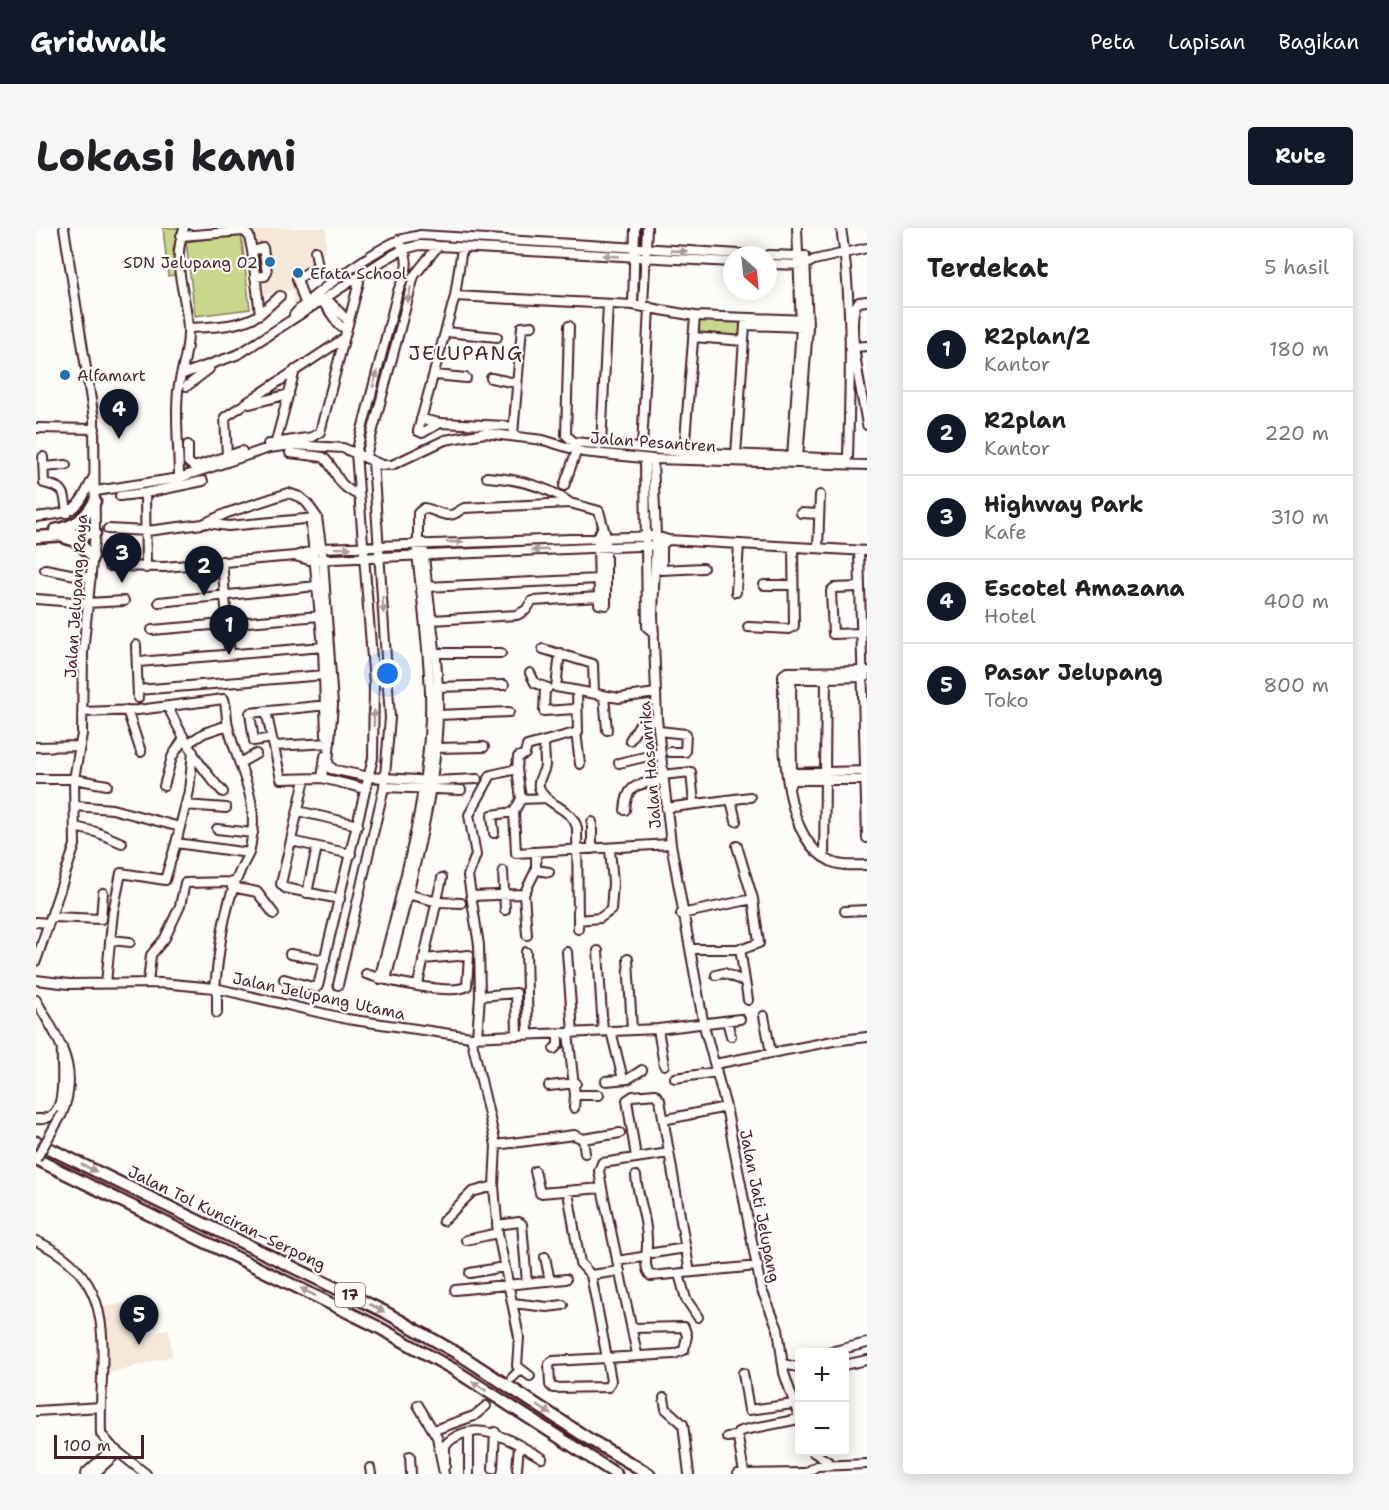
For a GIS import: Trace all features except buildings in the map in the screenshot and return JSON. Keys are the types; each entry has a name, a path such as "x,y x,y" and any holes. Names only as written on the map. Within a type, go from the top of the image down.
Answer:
{"highway":[{"path":"58,533 82,521 95,496"},
{"path":"36,530 58,533 76,541 93,556"},
{"path":"36,537 95,531"},
{"name":"Jalan Tol Kunciran–Serpong","path":"36,1142 385,1312 462,1356 589,1439 650,1474"},
{"name":"Jalan Tol Kunciran–Serpong","path":"36,1159 376,1326 453,1370 616,1474"}],"street":[{"name":"Jalan Jelupang Raya","path":"36,961 75,844 74,779 83,712 83,653 95,531 95,429 64,228"},
{"path":"633,305 635,228"},
{"path":"642,448 647,228"},
{"path":"795,458 804,324 802,261 797,228"},
{"path":"569,326 566,435 574,442 684,452 795,458 848,458 850,367 845,253 841,228"},
{"path":"179,478 178,396 188,354 188,328 177,271 184,231 244,231 249,236 260,314"},
{"path":"420,245 427,232"},
{"path":"322,298 398,240 427,232 723,261"},
{"path":"284,979 316,988 325,960 366,789 377,777 390,706 371,557 364,547 356,453 398,291 408,270 404,249 398,240"},
{"path":"183,374 238,354 306,307 404,249 420,245 634,253"},
{"path":"338,985 384,787 377,777 371,557 377,546 369,459 371,438 414,276 438,246"},
{"path":"440,423 421,433 418,430 455,296 462,248"},
{"path":"777,263 814,260 867,248"},
{"path":"252,251 263,249 265,251 267,272 265,276 255,277"},
{"path":"306,307 297,279 318,266 315,251"},
{"path":"646,254 723,255"},
{"path":"777,257 802,261"},
{"path":"188,445 188,462 191,466 276,441 313,437 320,432 359,282"},
{"path":"188,328 219,326 247,320 260,314 280,296"},
{"path":"455,296 633,305 695,315 804,324"},
{"path":"322,298 347,325"},
{"path":"867,301 859,302 854,306 854,347 865,391 867,420"},
{"path":"600,445 608,304"},
{"path":"684,452 695,315"},
{"path":"736,454 746,324 804,324"},
{"path":"513,435 522,327 532,326"},
{"path":"446,332 497,337"},
{"path":"693,337 744,341"},
{"path":"227,456 224,419 343,339"},
{"path":"854,347 867,346"},
{"path":"187,386 215,364"},
{"path":"276,441 295,370"},
{"path":"435,375 466,378"},
{"path":"492,378 516,383"},
{"path":"246,405 289,394"},
{"path":"421,419 440,423 507,426"},
{"path":"37,428 95,429"},
{"name":"Jalan Pesantren","path":"95,496 179,478 269,448 326,445 356,453 382,465 392,465 445,440 485,433 513,435 577,450 649,460 865,466"},
{"path":"360,435 371,438"},
{"path":"564,486 577,450"},
{"path":"290,453 323,458 337,480 346,489 358,495"},
{"path":"43,457 44,483 57,485 62,489 67,513"},
{"path":"649,460 646,541 647,627 654,633"},
{"name":"Jalan Hasanrika","path":"649,460 661,540 654,633 662,777 681,914 704,1026 716,1068"},
{"path":"44,467 66,465"},
{"path":"36,517 67,513 81,504 96,472"},
{"path":"487,477 521,481 558,494 570,503"},
{"path":"120,496 146,494 203,481"},
{"path":"207,523 227,513 288,493 300,497 314,516 333,705 322,778"},
{"path":"146,494 146,568"},
{"path":"818,548 820,495"},
{"path":"428,780 435,748 438,715 417,513 424,508 436,510 445,515 455,514 464,508 570,503 599,511 607,604 600,605 599,579 602,548"},
{"path":"801,513 819,514"},
{"path":"108,529 147,531 207,523 228,526 314,516"},
{"path":"295,556 318,548 419,543 602,537 646,541"},
{"path":"661,540 662,570 703,568"},
{"path":"109,566 146,568 295,556 319,559 602,548 661,540 863,551 860,587 865,674 867,838"},
{"path":"736,592 739,544"},
{"path":"748,627 793,628 793,547"},
{"path":"382,979 428,780 432,673 436,652 420,554"},
{"path":"319,559 317,586 323,647 327,658 325,675 328,743"},
{"path":"222,561 230,654"},
{"path":"45,570 91,578"},
{"path":"426,587 599,579"},
{"path":"764,585 793,585"},
{"path":"159,602 317,586"},
{"path":"860,587 834,588 831,591 833,634 861,633"},
{"path":"432,620 517,615 526,610 532,601 599,597"},
{"path":"36,599 87,603 124,601"},
{"path":"152,630 229,626 320,616"},
{"path":"136,645 138,694 325,675"},
{"path":"138,662 323,647"},
{"path":"543,649 593,664 594,693"},
{"path":"436,652 501,653"},
{"path":"556,687 560,653"},
{"path":"530,673 535,683 544,688 556,687 619,698 656,693"},
{"path":"788,676 865,674"},
{"path":"788,676 826,678 865,674"},
{"path":"788,676 789,779 798,822 811,844 824,858 840,865 867,866"},
{"path":"824,858 826,678"},
{"path":"436,687 504,685"},
{"path":"544,688 544,711 575,709"},
{"path":"577,691 575,709 580,764"},
{"path":"604,696 607,730"},
{"path":"83,712 168,707 222,698 225,701 228,725 253,799 254,833 249,853 233,885 222,927 216,988 217,1013"},
{"path":"327,705 250,714 254,740 328,743"},
{"path":"168,707 185,741 207,775 223,792"},
{"path":"127,710 141,752"},
{"path":"266,711 280,779 322,778 366,789"},
{"path":"438,715 509,712"},
{"path":"630,740 641,722 657,719"},
{"path":"165,786 172,757 185,741 228,725"},
{"path":"659,731 686,734 686,752 670,752"},
{"path":"576,732 528,746 525,754 518,757 517,769 522,799 514,812 515,852 536,853 671,844"},
{"path":"544,742 550,766 538,783 546,798"},
{"path":"36,747 80,746"},
{"path":"435,748 484,747"},
{"path":"106,983 113,912 121,873 165,880 185,805 193,752"},
{"path":"619,763 661,753"},
{"path":"240,763 256,754"},
{"path":"326,759 333,769"},
{"path":"323,769 377,777 428,780 477,779"},
{"path":"517,769 492,774 470,810 469,820 476,855 468,876 479,945 480,996 474,1037 496,1145 494,1186 498,1229 519,1342 517,1363 520,1370 530,1376"},
{"path":"625,810 630,790 637,786 662,777 692,772 694,804"},
{"path":"789,779 825,776 866,777"},
{"path":"36,779 74,779 108,785"},
{"path":"305,779 281,884 285,888 340,899"},
{"path":"384,787 427,791 460,790"},
{"path":"666,808 720,797 731,800 750,797"},
{"path":"522,799 546,798 560,806 575,821 578,850 578,925 600,918 611,910 613,883 610,849"},
{"path":"731,800 736,821"},
{"path":"185,805 226,808"},
{"path":"75,806 112,809 180,827"},
{"path":"298,811 358,825"},
{"path":"494,833 492,815 514,812"},
{"path":"592,822 592,849"},
{"path":"75,827 96,832 122,843"},
{"path":"217,829 254,833"},
{"path":"291,841 351,854"},
{"path":"176,843 249,853"},
{"path":"690,949 740,948 759,943 753,899 737,846"},
{"path":"306,892 317,847"},
{"path":"527,935 524,894 536,870 536,853"},
{"path":"536,870 549,872"},
{"path":"503,871 506,910"},
{"path":"418,984 442,878"},
{"path":"148,983 151,955 165,938 180,906 185,883 233,885 257,892 274,914"},
{"path":"36,922 100,920 103,893"},
{"path":"403,893 438,902 461,903"},
{"path":"471,896 524,894"},
{"path":"681,914 753,899"},
{"path":"845,911 867,910"},
{"path":"111,940 130,942"},
{"path":"740,948 748,1000"},
{"path":"598,951 607,1032 623,1079"},
{"path":"526,952 528,1035"},
{"path":"567,952 576,1083 574,1108"},
{"path":"290,954 325,960"},
{"path":"366,974 382,979 461,990 467,986 469,955 423,959"},
{"path":"628,959 632,1030"},
{"path":"716,975 724,973 745,982"},
{"name":"Jalan Jelupang Utama","path":"36,980 69,984 148,983 216,988 347,1019 474,1037 704,1026 740,1019"},
{"path":"480,996 516,993 517,1035"},
{"path":"36,1000 67,1056 70,1081 69,1097 62,1114 36,1159"},
{"path":"764,1016 771,1053"},
{"path":"728,1022 731,1036"},
{"path":"658,1029 664,1065"},
{"path":"554,1049 558,1045 558,1034"},
{"path":"675,1078 771,1053 867,1037"},
{"path":"36,1119 45,1119 56,1110 64,1088 62,1047"},
{"name":"Jalan Jati Jelupang","path":"716,1068 726,1107 762,1288 781,1341 783,1364 795,1402"},
{"path":"606,1082 633,1077 642,1070"},
{"path":"549,1086 576,1083"},
{"path":"636,1157 626,1103 628,1097 655,1094 660,1100 689,1267"},
{"path":"575,1095 599,1095"},
{"path":"663,1120 726,1107"},
{"path":"496,1145 574,1131 583,1139 585,1153"},
{"path":"583,1139 620,1133"},
{"path":"637,1354 599,1172 602,1163 669,1153"},
{"path":"535,1172 540,1193 602,1188"},
{"path":"636,1176 638,1194 647,1220 648,1272 656,1276 758,1266"},
{"path":"443,1221 472,1192 494,1186"},
{"path":"568,1192 580,1263 591,1275 607,1358 611,1381 608,1387 553,1388 550,1384 549,1364 553,1361 607,1358 637,1354 681,1353 687,1342 687,1330 684,1327 632,1328"},
{"path":"466,1240 519,1222 522,1224 527,1283"},
{"path":"36,1241 49,1246 75,1266 95,1295 100,1309 102,1346 101,1434 116,1450 146,1474"},
{"path":"653,1253 686,1248"},
{"path":"545,1257 550,1281"},
{"path":"617,1261 642,1257"},
{"path":"470,1273 504,1268"},
{"path":"591,1275 620,1271"},
{"path":"679,1274 686,1299 695,1309 698,1317"},
{"path":"455,1290 566,1279"},
{"path":"513,1303 547,1307 563,1305"},
{"path":"848,1348 867,1343"},
{"path":"849,1364 867,1360"},
{"path":"783,1364 795,1367"},
{"path":"512,1378 520,1370"},
{"path":"742,1373 749,1410 795,1402"},
{"path":"664,1398 668,1412 680,1419 685,1430 689,1474"},
{"path":"418,1405 434,1430 444,1470"},
{"path":"434,1430 474,1416 486,1406"},
{"path":"36,1411 100,1407"},
{"path":"744,1473 738,1432 795,1421"},
{"path":"444,1470 445,1445 455,1435 484,1430 495,1432 542,1458"},
{"path":"469,1432 469,1474"},
{"path":"493,1469 495,1432"},
{"path":"727,1437 737,1437"},
{"path":"517,1469 519,1445"},
{"path":"85,1474 116,1450"},
{"path":"94,1474 116,1450"},
{"path":"410,1456 411,1474"},
{"path":"814,1456 817,1466"},
{"path":"819,1456 833,1465"},
{"path":"738,1474 804,1474 817,1466 867,1464"}],"shaded area":[{"path":"253,228 326,228 326,248 320,261 323,267 300,280 309,295 294,306 293,290 259,295"},
{"path":"130,1302 138,1312 144,1334 169,1329 172,1356 109,1373 102,1307"}],"green space":[{"path":"163,228 180,228 173,249 175,275 168,276"},
{"path":"241,234 250,309 195,316 186,242"},
{"path":"695,316 746,318 744,341 693,337"}],"tunnel":[{"path":"486,1406 509,1381"}],"place":[{"name":"SDN Jelupang 02","path":"270,262"},
{"name":"Efata School","path":"298,273"},
{"name":"Alfamart","path":"65,375"},
{"name":"Escotel Amazana","path":"119,439"},
{"name":"Highway Park","path":"122,583"},
{"name":"R2plan","path":"204,596"},
{"name":"R2plan/2","path":"229,655"},
{"name":"Pasar Jelupang","path":"139,1345"}],"district":[{"name":"JELUPANG","path":"466,353"}]}
